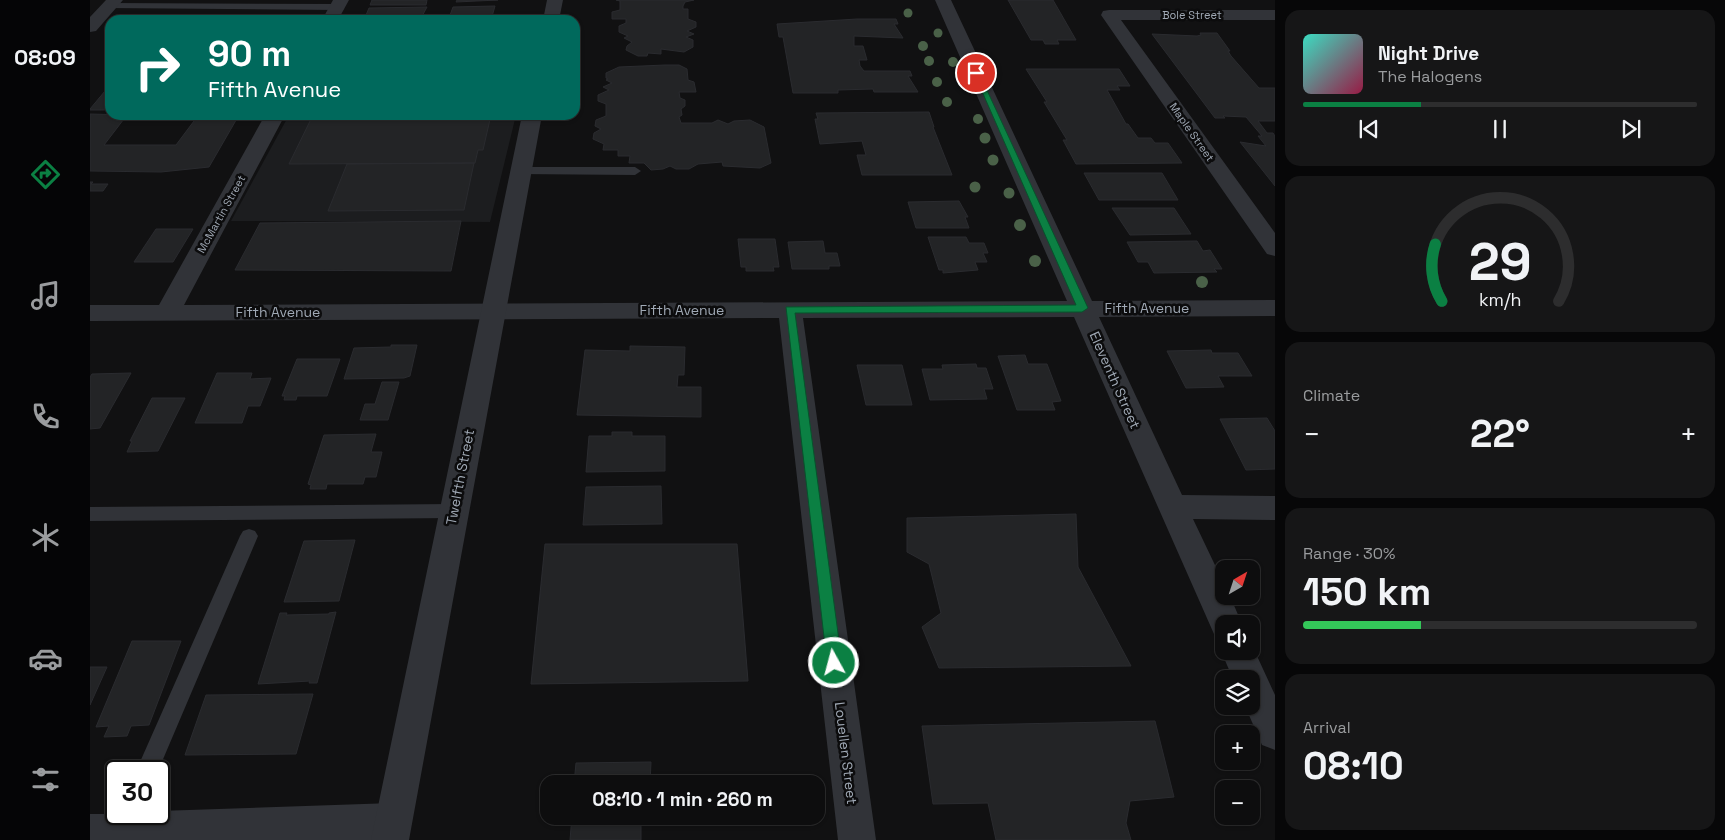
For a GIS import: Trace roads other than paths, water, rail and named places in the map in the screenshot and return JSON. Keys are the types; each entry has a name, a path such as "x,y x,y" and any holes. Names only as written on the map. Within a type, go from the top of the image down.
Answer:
{"street":[{"path":"552,15 555,0"},
{"name":"Eleventh Street","path":"943,0 1222,615"},
{"path":"90,27 112,3"},
{"name":"Bole Street","path":"1109,15 1275,15"},
{"name":"Maple Street","path":"1109,15 1275,248"},
{"name":"McMartin Street","path":"167,313 272,120"},
{"name":"Twelfth Street","path":"391,831 531,120"},
{"name":"Fifth Avenue","path":"90,313 1275,308"},
{"name":"Louellen Street","path":"790,310 857,840"},
{"path":"1173,507 1275,508"},
{"path":"1260,700 1275,733"},
{"path":"113,826 391,831"}],"lane":[{"path":"112,3 336,9"},
{"path":"521,171 636,171"},
{"path":"90,514 453,511"},
{"path":"152,760 250,536"}]}
